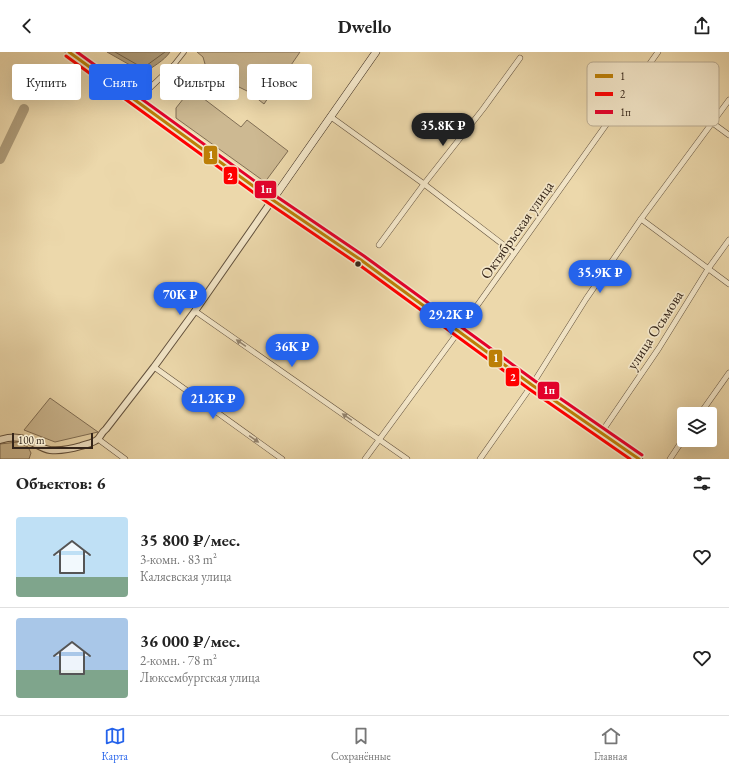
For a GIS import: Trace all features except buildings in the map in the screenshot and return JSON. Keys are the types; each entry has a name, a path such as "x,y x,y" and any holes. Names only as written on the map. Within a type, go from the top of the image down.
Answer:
{"main road":[{"path":"69,52 273,199 332,117 376,52"}],"street":[{"path":"175,64 184,52"},
{"name":"Октябрьская улица","path":"650,62 658,52"},
{"path":"379,245 424,184 483,110 520,58"},
{"path":"136,101 160,78"},
{"path":"719,114 729,100"},
{"path":"332,117 424,184 514,253"},
{"name":"Октябрьская улица","path":"365,459 459,331 605,126"},
{"path":"480,459 532,385 586,299 641,219 711,126"},
{"path":"717,126 729,135"},
{"path":"0,440 16,437 27,440 49,450 63,450 91,443 98,439 154,367 273,199 361,260 532,385 638,459"},
{"path":"641,219 729,284"},
{"name":"улица Осьмова","path":"601,433 659,348 708,269 729,240"},
{"path":"195,310 407,459"},
{"path":"154,367 282,459"},
{"path":"705,407 729,372"},
{"path":"98,439 125,459"},
{"path":"670,459 678,447"}],"shaded area":[{"path":"197,52 300,52 292,64 247,64 247,91 239,87 239,64 205,64 203,57"},
{"path":"182,100 205,100 241,127 247,120 288,151 265,182 176,118 176,108"},
{"path":"259,100 267,100 264,104"},
{"path":"50,398 98,432 55,442 24,430"},
{"path":"18,442 28,447 31,453 29,459 0,459 0,444"}],"water":[{"path":"107,52 170,52 152,67 152,64 128,64"}],"waterway":[{"path":"0,159 24,109"}],"transit line":[{"name":"1","path":"69,52 264,194 361,260 532,385 639,459"},
{"name":"1п","path":"77,52 267,190 364,256 535,381 642,455"},
{"name":"2","path":"66,56 261,198 358,264 529,389 630,459"}]}
